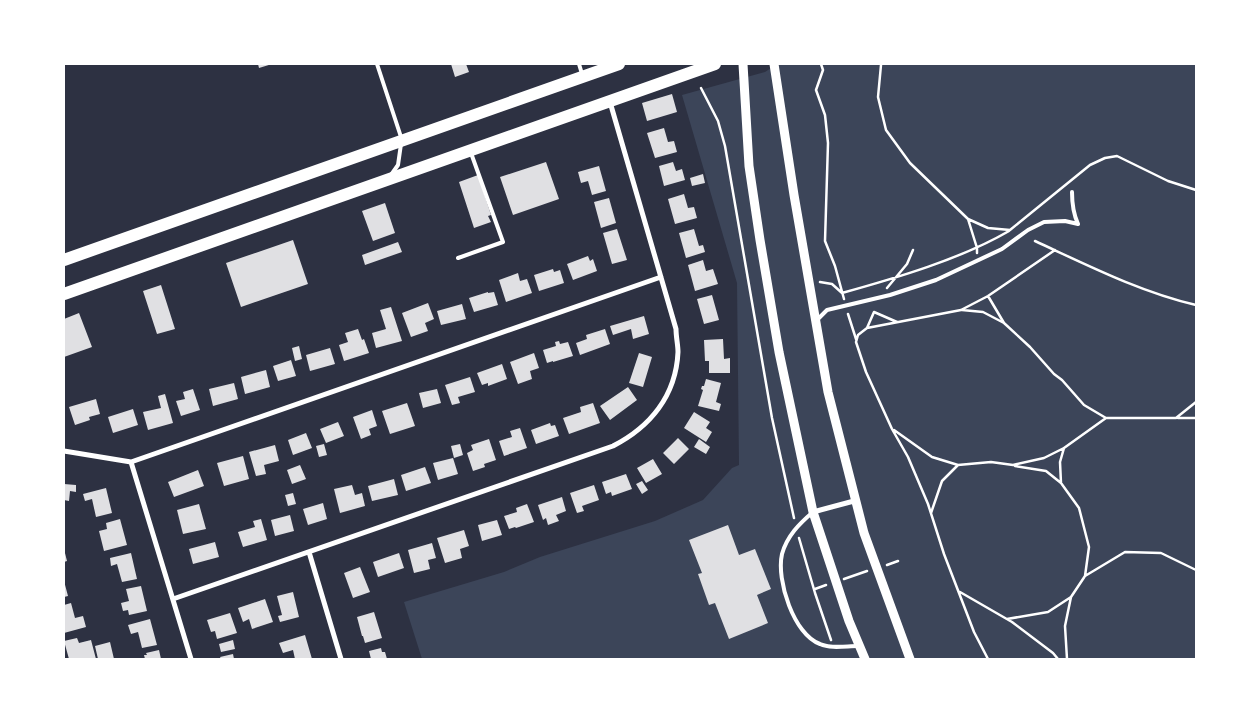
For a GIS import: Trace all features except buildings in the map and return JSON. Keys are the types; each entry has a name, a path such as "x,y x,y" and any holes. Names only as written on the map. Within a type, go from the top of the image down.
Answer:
{"main road":[{"path":"64,260 619,64"},
{"path":"64,294 715,64"}],"street":[{"path":"743,64 749,166 779,352 813,512 849,620 865,659"},
{"path":"774,64 792,186 828,392 854,501 873,560 910,659"},
{"path":"173,599 613,446 636,433 656,413 667,395 675,369 678,352 676,329 610,101"},
{"path":"64,451 131,462 661,278"},
{"path":"131,462 191,659"},
{"path":"813,512 854,501"},
{"path":"309,552 341,659"}],"lane":[{"path":"377,64 402,140 398,165 389,179"},
{"path":"578,64 583,76"},
{"path":"458,258 503,242 470,150"},
{"path":"815,321 828,310 890,295 936,280 1002,249 1028,230 1044,222 1065,221 1078,224 1072,205 1072,192"},
{"path":"813,512 796,526 782,554 781,576 784,588 796,622 808,637 820,644 859,646"}],"path":[{"path":"821,64 823,70 816,90 825,115 828,143 825,241 835,266 851,327 857,340 866,372 892,429 908,456 931,513 974,632 988,659"},
{"path":"881,65 878,97 886,130 910,164 968,218 988,228 1010,230"},
{"path":"702,88 718,121 726,146 772,418 788,498 814,589 834,646"},
{"path":"842,293 896,277 977,248 1010,230 1090,165 1105,158 1118,156 1168,181 1196,190"},
{"path":"968,218 977,248 977,262"},
{"path":"1036,241 1150,292 1196,305"},
{"path":"884,291 907,264 913,250"},
{"path":"961,310 988,296 1055,250"},
{"path":"818,282 832,284 842,293"},
{"path":"988,296 1004,323"},
{"path":"857,340 858,334 866,328 961,310 983,312 1004,323 1030,347 1084,405 1106,418 1196,418"},
{"path":"866,328 874,312 898,322"},
{"path":"1176,418 1196,402"},
{"path":"1013,465 1044,458 1064,448 1106,418"},
{"path":"892,429 932,457 958,465 991,462 1046,471 1061,483 1080,508 1089,547 1085,576"},
{"path":"1061,483 1060,462 1064,448"},
{"path":"931,513 942,481 958,465"},
{"path":"1067,659 1065,626 1071,597 1085,576 1125,552 1160,554 1196,570"},
{"path":"886,565 898,561"},
{"path":"844,579 869,570"},
{"path":"814,589 830,584"},
{"path":"958,591 1006,619 1053,653 1058,659"},
{"path":"1006,619 1048,612 1071,597"}],"shaded area":[{"path":"777,64 1196,64 1196,659 422,659 404,602 504,572 540,557 655,521 703,500 732,468 739,465 737,283 682,95 765,72"}]}
